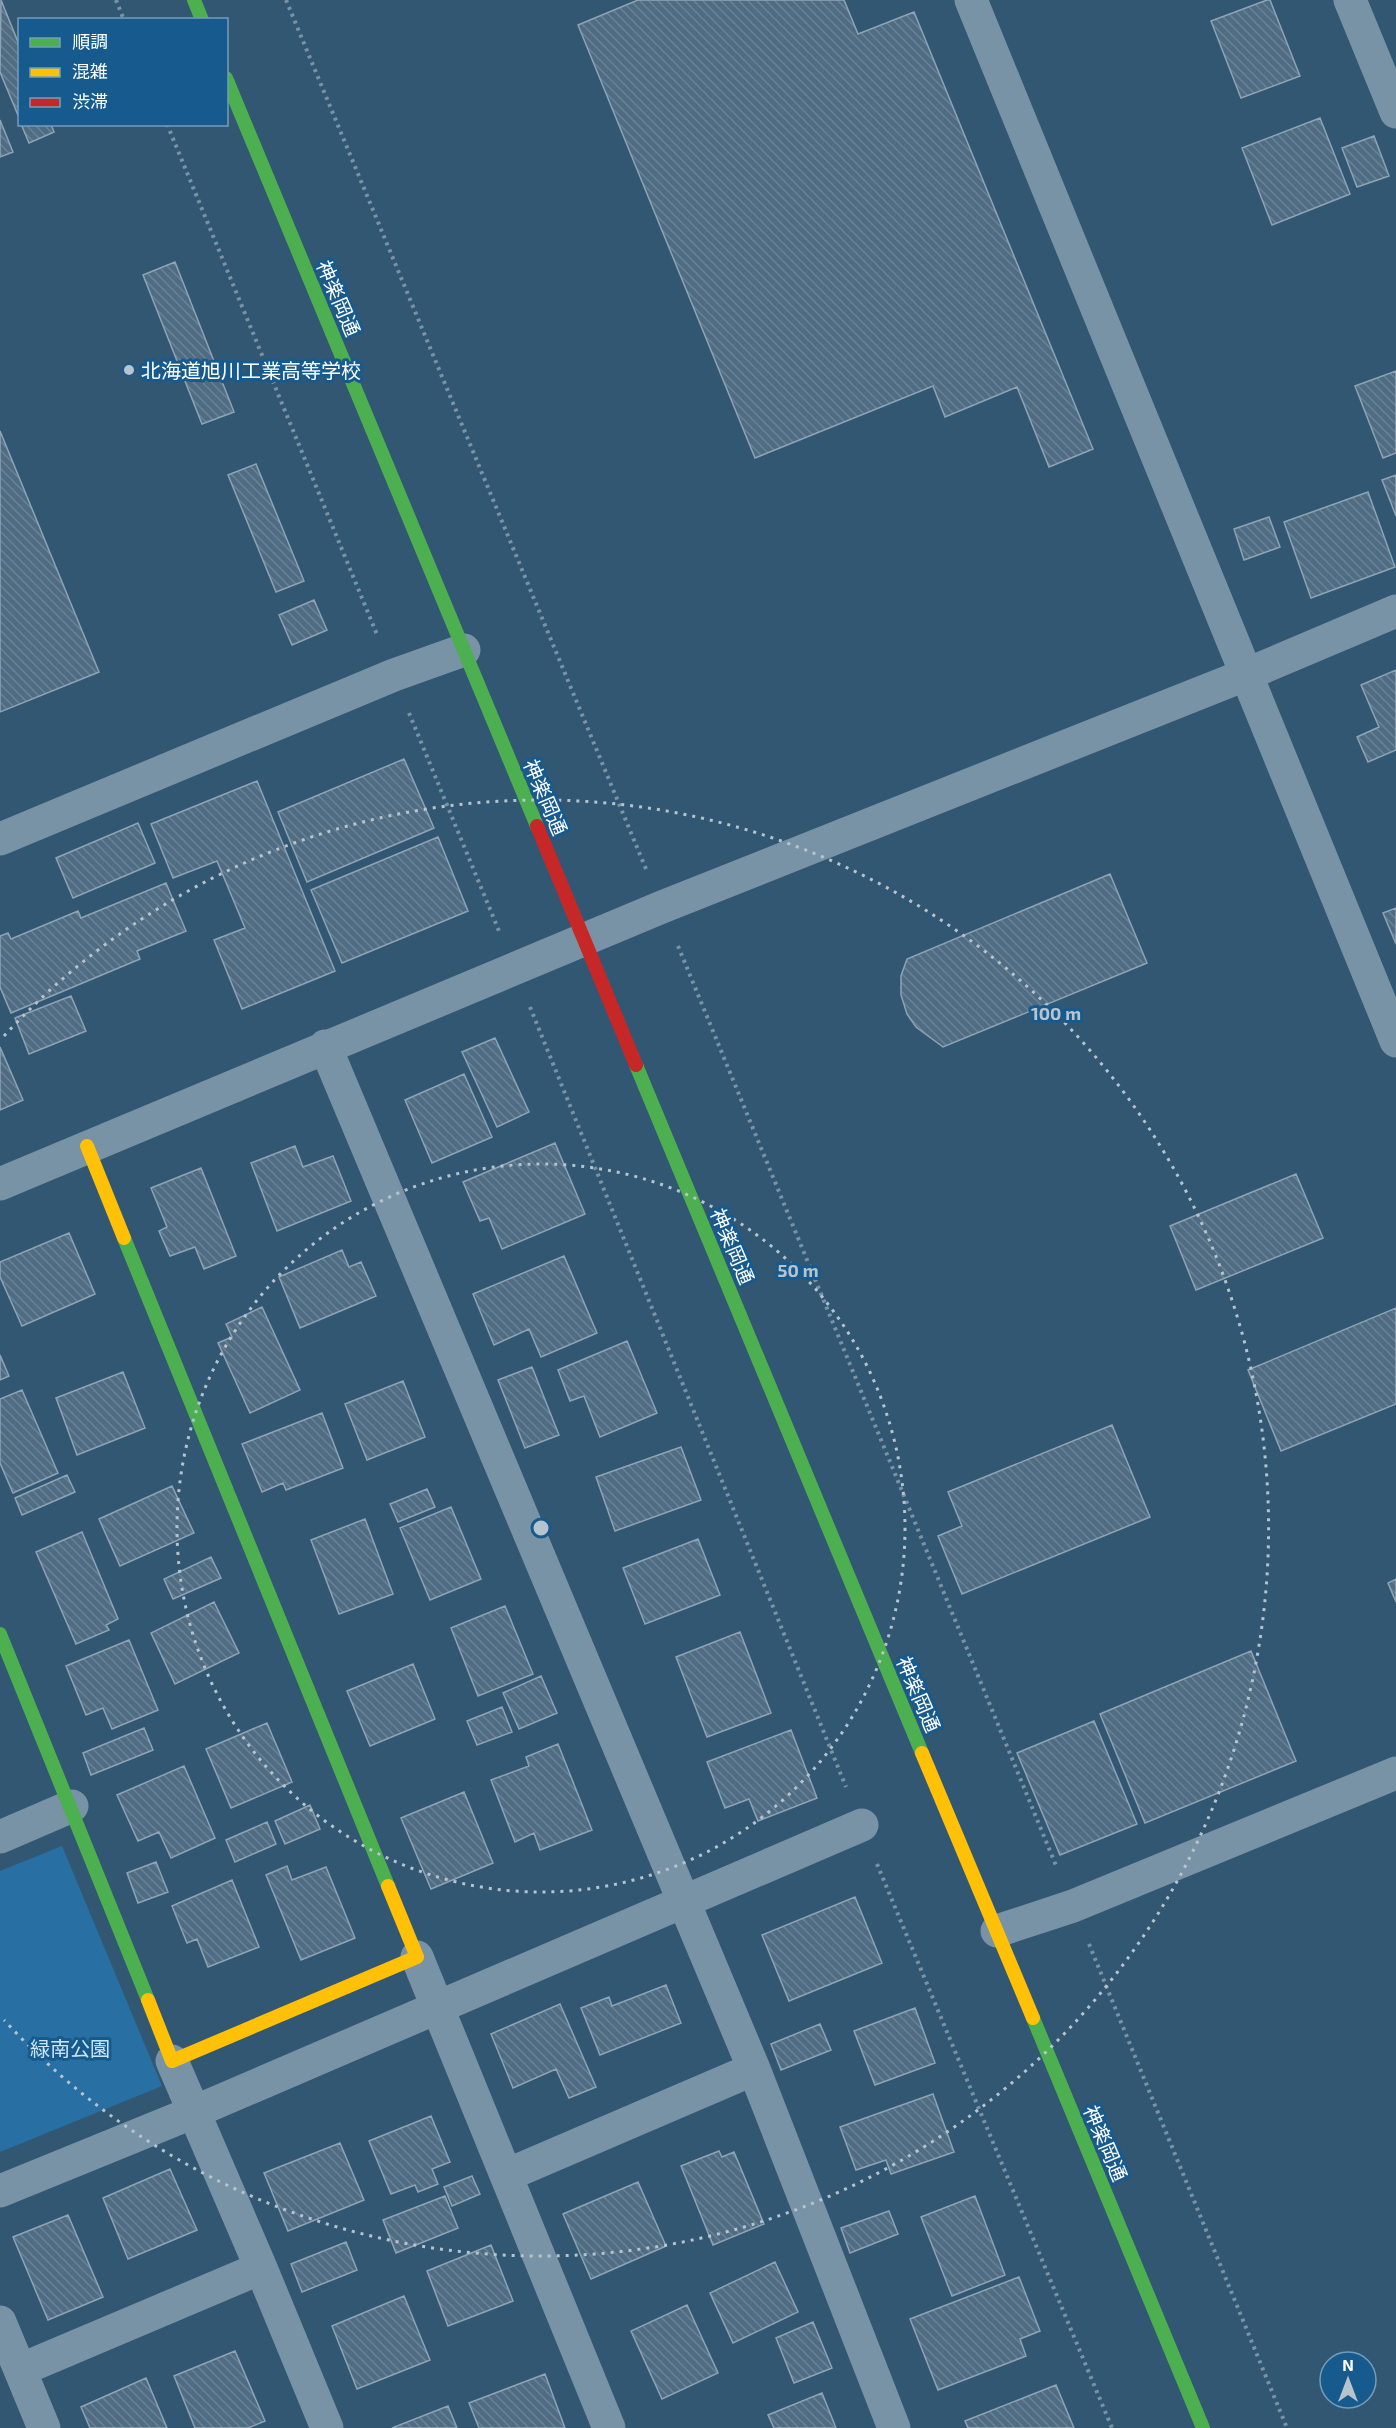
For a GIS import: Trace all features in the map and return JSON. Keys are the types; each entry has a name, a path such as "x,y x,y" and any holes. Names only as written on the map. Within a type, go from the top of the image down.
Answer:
{"street":[{"path":"194,0 201,18"},
{"path":"971,0 1396,1041"},
{"path":"1350,0 1396,112"},
{"name":"神楽岡通","path":"228,83 1203,2428"},
{"path":"0,1184 584,939 1245,675 1396,611"},
{"path":"0,839 394,675 464,650"},
{"path":"325,1046 754,2069 894,2428"},
{"path":"87,1146 609,2428"},
{"path":"0,1634 72,1806 172,2061 327,2428"},
{"path":"996,1931 1073,1906 1396,1773"},
{"path":"0,1837 72,1806"},
{"path":"0,2191 194,2112 683,1904 861,1825"},
{"path":"172,2061 417,1956"},
{"path":"507,2175 754,2069"},
{"path":"20,2370 261,2268"},
{"path":"0,2322 44,2428"}],"path":[{"path":"116,0 123,18"},
{"path":"286,0 662,907 1287,2428"},
{"path":"168,126 514,968 861,1825 1112,2428"}],"green space":[{"name":"緑南公園","path":"62,1846 162,2086 0,2152 0,1871"}],"building":[{"path":"1,0 18,42 18,115 0,72"},
{"path":"638,0 844,0 858,34 914,12 1093,449 1049,467 1017,387 945,417 933,386 755,458 578,25"},
{"path":"1270,0 1300,76 1241,98 1211,21"},
{"path":"1320,118 1350,194 1272,225 1242,148"},
{"path":"0,120 13,152 0,157"},
{"path":"22,126 52,126 54,132 29,143"},
{"path":"1374,136 1389,176 1357,187 1342,148"},
{"path":"175,262 234,412 202,424 143,275"},
{"path":"1396,371 1396,453 1383,458 1355,386"},
{"path":"0,431 99,672 0,712"},
{"path":"256,464 304,581 276,592 228,475"},
{"path":"1396,475 1396,516 1382,480"},
{"path":"1368,492 1395,567 1311,598 1284,522"},
{"path":"1269,517 1280,547 1244,560 1234,529"},
{"path":"314,600 327,630 292,645 279,615"},
{"path":"1396,670 1396,750 1368,762 1357,737 1379,727 1361,685"},
{"path":"404,759 434,828 307,882 278,812"},
{"path":"257,781 335,971 242,1009 214,940 245,928 217,861 173,878 151,824"},
{"path":"138,823 155,863 73,898 56,858"},
{"path":"438,837 468,911 342,963 311,890"},
{"path":"1110,874 1147,963 943,1047 916,1027 907,1014 901,995 901,976 907,959"},
{"path":"166,883 186,931 137,951 140,959 11,1013 0,987 0,936 8,933 11,939 78,911 81,918"},
{"path":"1396,908 1396,944 1383,913"},
{"path":"71,996 86,1031 29,1054 15,1018"},
{"path":"495,1038 529,1112 497,1127 462,1052"},
{"path":"0,1047 23,1100 0,1110"},
{"path":"464,1074 492,1137 432,1163 405,1100"},
{"path":"555,1143 585,1214 502,1249 489,1218 480,1221 463,1182"},
{"path":"295,1146 303,1167 333,1156 351,1201 277,1231 251,1163"},
{"path":"201,1168 236,1256 204,1269 195,1247 170,1256 159,1231 167,1227 151,1188"},
{"path":"1296,1174 1323,1238 1196,1290 1170,1226"},
{"path":"69,1233 95,1294 22,1326 0,1277 0,1262"},
{"path":"342,1250 349,1267 361,1262 376,1296 300,1328 279,1277"},
{"path":"564,1256 597,1333 541,1357 529,1329 494,1345 473,1294"},
{"path":"262,1307 300,1390 250,1413 218,1343 232,1337 226,1324"},
{"path":"1396,1308 1396,1404 1281,1451 1248,1370"},
{"path":"627,1341 657,1413 600,1437 584,1396 570,1401 558,1370"},
{"path":"0,1355 9,1376 0,1380"},
{"path":"532,1367 559,1435 525,1448 498,1380"},
{"path":"123,1372 145,1428 77,1455 56,1398"},
{"path":"403,1381 425,1437 367,1460 345,1404"},
{"path":"22,1390 58,1473 13,1493 0,1463 0,1399"},
{"path":"322,1413 343,1468 286,1490 283,1483 262,1492 242,1444"},
{"path":"1112,1425 1150,1517 962,1594 938,1536 962,1526 948,1492"},
{"path":"681,1447 701,1500 615,1531 596,1477"},
{"path":"67,1475 75,1492 22,1515 15,1498"},
{"path":"172,1486 194,1533 120,1566 99,1519"},
{"path":"427,1489 435,1507 398,1522 390,1504"},
{"path":"451,1507 481,1579 430,1600 400,1528"},
{"path":"365,1519 393,1594 339,1614 311,1540"},
{"path":"82,1532 118,1619 106,1625 109,1630 76,1644 36,1552"},
{"path":"698,1539 720,1595 645,1624 623,1568"},
{"path":"211,1557 221,1578 173,1599 164,1579"},
{"path":"1396,1579 1396,1602 1388,1583"},
{"path":"214,1602 239,1653 175,1684 151,1633"},
{"path":"505,1606 533,1674 478,1696 451,1628"},
{"path":"740,1632 771,1713 707,1737 676,1657"},
{"path":"129,1640 158,1710 112,1729 103,1708 86,1715 66,1666"},
{"path":"1251,1651 1296,1761 1145,1823 1100,1714"},
{"path":"413,1664 435,1719 370,1746 347,1691"},
{"path":"541,1676 557,1713 519,1729 503,1693"},
{"path":"502,1707 512,1732 477,1745 467,1721"},
{"path":"1094,1721 1137,1824 1060,1855 1017,1753"},
{"path":"267,1723 292,1782 231,1808 206,1749"},
{"path":"144,1728 153,1750 91,1775 83,1753"},
{"path":"791,1730 817,1798 758,1821 749,1799 725,1808 707,1762"},
{"path":"558,1744 592,1830 540,1850 534,1833 515,1842 491,1780 529,1766 526,1757"},
{"path":"184,1766 215,1838 171,1858 159,1832 138,1841 117,1795"},
{"path":"464,1792 493,1863 431,1889 401,1818"},
{"path":"310,1805 320,1829 285,1844 275,1821"},
{"path":"267,1822 276,1844 235,1862 226,1840"},
{"path":"156,1862 168,1892 138,1903 127,1873"},
{"path":"287,1866 292,1880 326,1867 355,1938 301,1960 266,1875"},
{"path":"232,1880 259,1947 208,1967 197,1939 187,1943 172,1906"},
{"path":"855,1897 882,1963 789,2001 762,1935"},
{"path":"666,1985 681,2023 600,2055 581,2008 609,1997 612,2006"},
{"path":"560,2004 596,2087 569,2098 556,2069 513,2088 491,2034"},
{"path":"915,2008 935,2063 875,2085 854,2031"},
{"path":"820,2024 831,2050 781,2070 771,2044"},
{"path":"933,2094 954,2152 891,2174 886,2160 856,2170 840,2127"},
{"path":"431,2116 450,2162 432,2169 438,2184 418,2192 415,2185 391,2194 369,2141"},
{"path":"340,2143 364,2200 288,2231 264,2173"},
{"path":"719,2151 722,2157 734,2152 764,2224 713,2245 681,2166"},
{"path":"170,2169 197,2230 128,2259 103,2198"},
{"path":"472,2176 480,2194 452,2206 444,2187"},
{"path":"638,2182 666,2246 591,2279 563,2214"},
{"path":"445,2196 458,2228 396,2253 383,2220"},
{"path":"975,2196 1005,2275 952,2296 921,2217"},
{"path":"889,2211 898,2234 850,2253 841,2228"},
{"path":"68,2215 103,2297 48,2320 13,2237"},
{"path":"346,2242 357,2270 302,2292 291,2264"},
{"path":"491,2245 513,2301 448,2326 427,2271"},
{"path":"775,2262 798,2312 733,2343 710,2293"},
{"path":"1019,2277 1040,2331 1020,2339 1026,2356 938,2390 910,2319"},
{"path":"404,2296 430,2360 357,2389 332,2326"},
{"path":"687,2305 718,2373 662,2399 631,2331"},
{"path":"813,2322 832,2368 794,2383 776,2338"},
{"path":"235,2351 265,2421 248,2428 195,2428 174,2376"},
{"path":"545,2374 565,2428 479,2428 469,2403"},
{"path":"146,2378 167,2428 90,2428 81,2407"},
{"path":"1056,2385 1074,2428 968,2428 965,2421"},
{"path":"822,2393 836,2428 774,2428 768,2415"},
{"path":"448,2406 457,2428 392,2428"}],"traffic: fast":[{"path":"194,0 201,18"},
{"path":"228,83 537,826"},
{"path":"636,1065 922,1753"},
{"path":"124,1238 388,1886"},
{"path":"0,1634 148,2000"},
{"path":"1033,2018 1203,2428"}],"traffic: slow":[{"path":"87,1146 124,1238"},
{"path":"922,1753 1033,2018"},
{"path":"148,2000 172,2061 417,1957 388,1886"}],"traffic: jam":[{"path":"537,826 636,1065"}],"place":[{"name":"北海道旭川工業高等学校","path":"129,370"}]}
